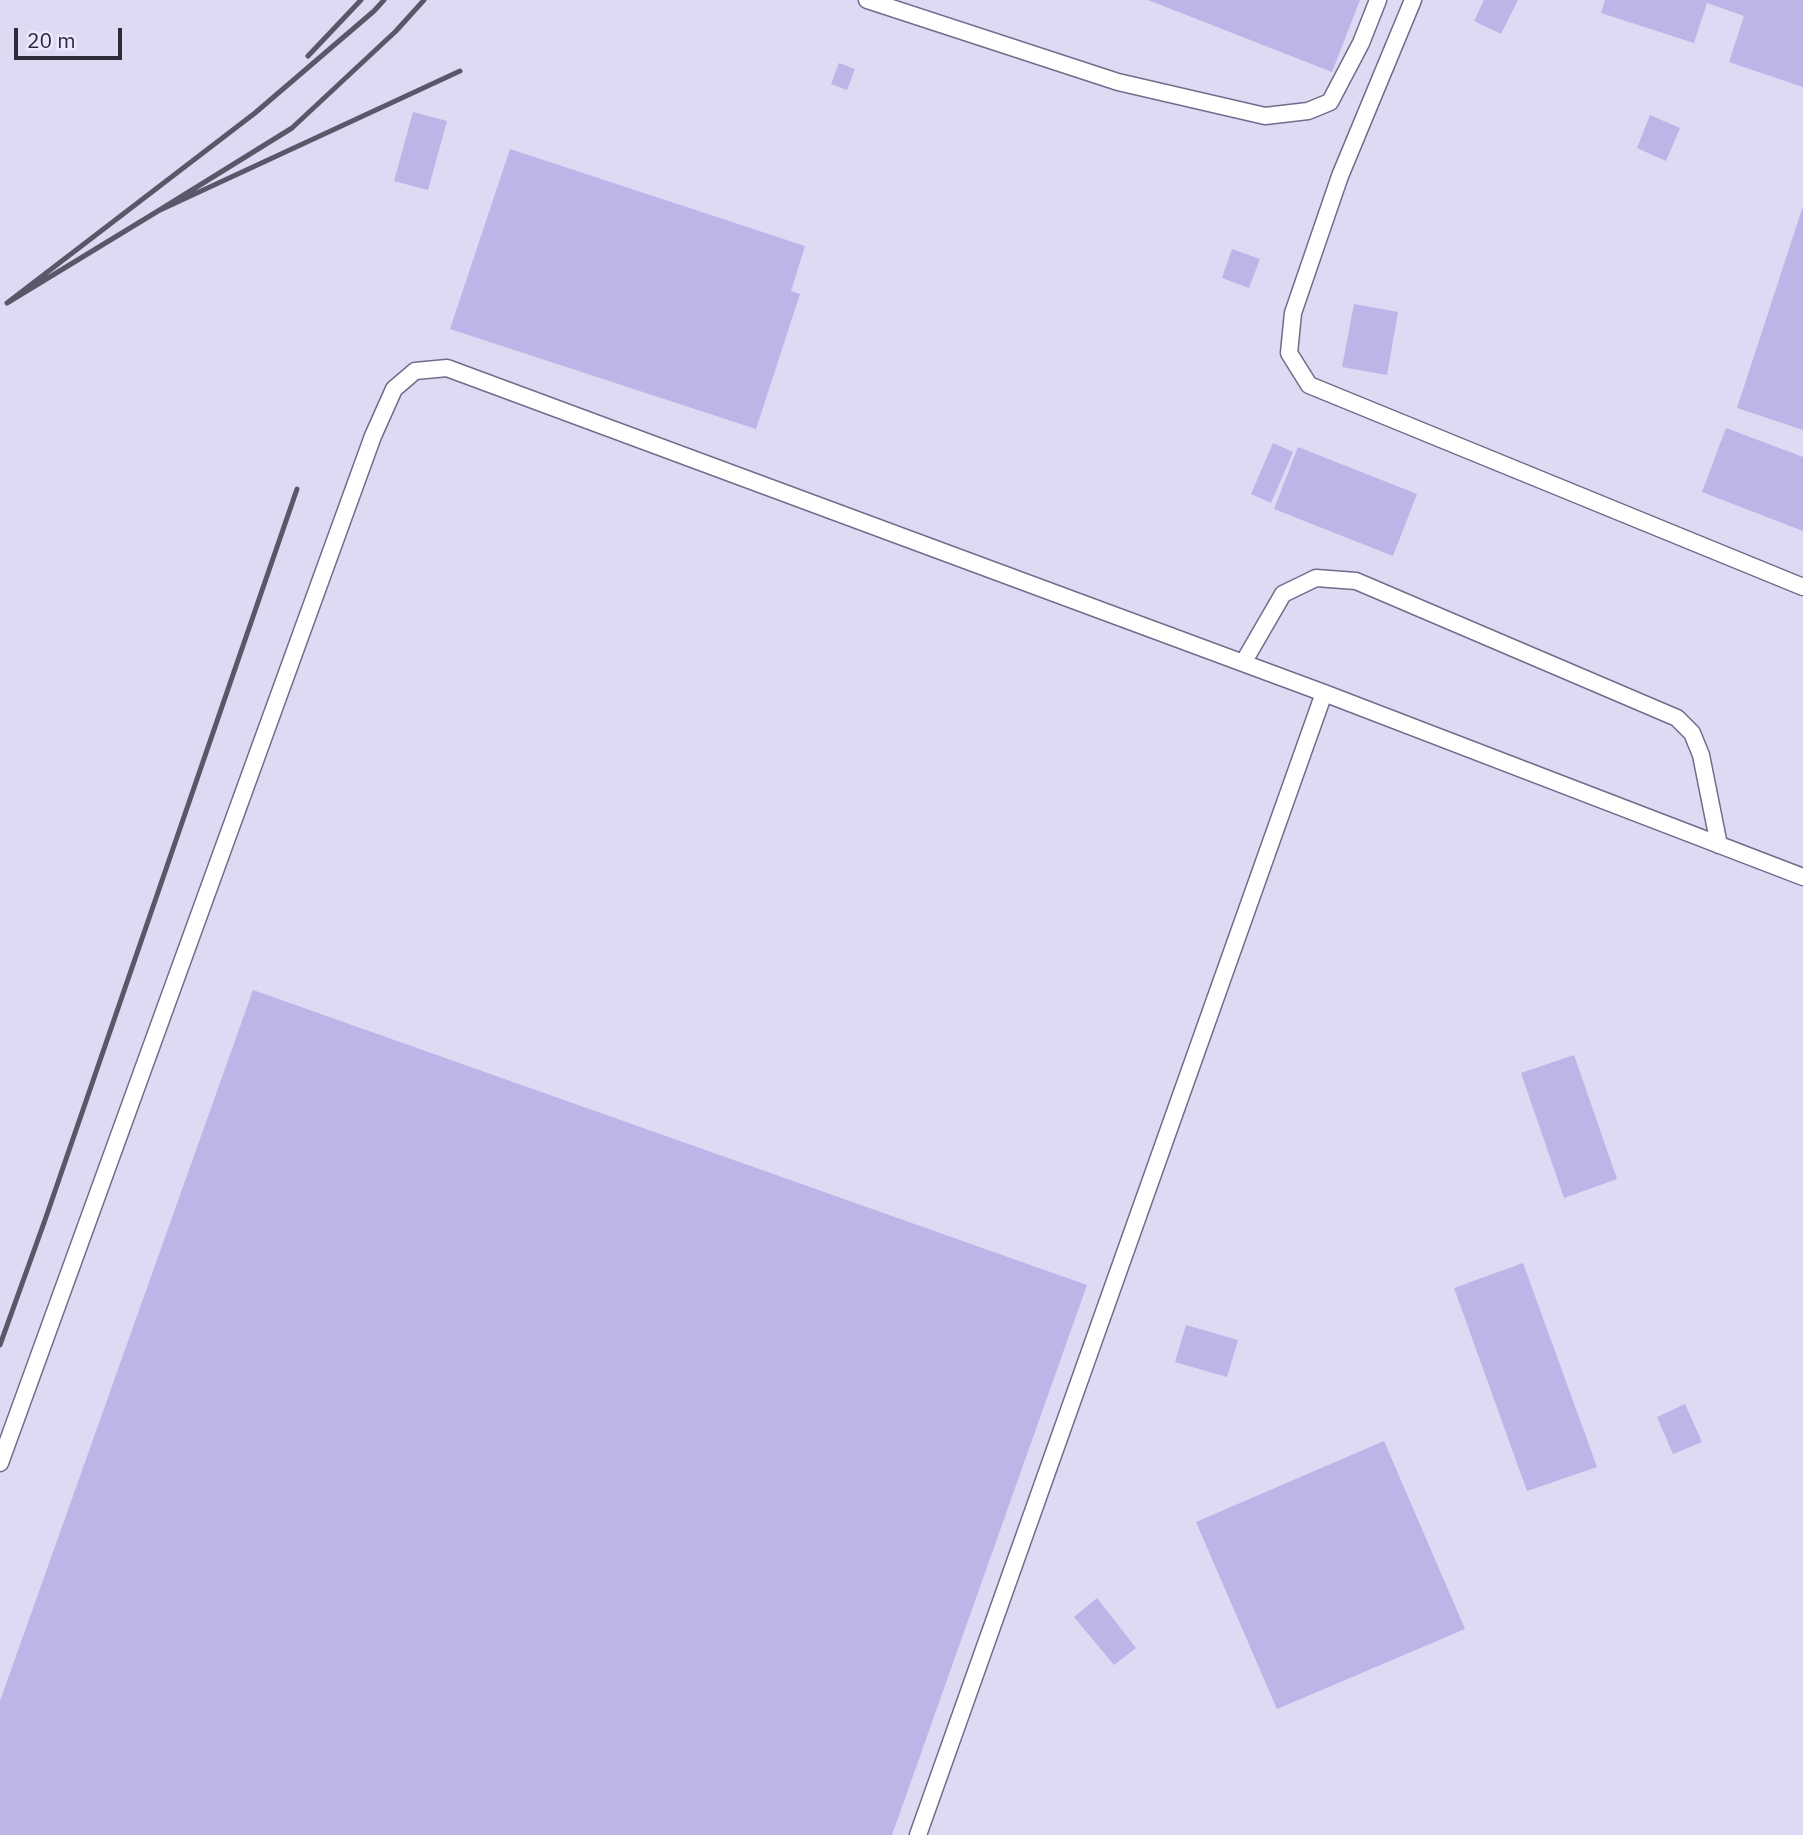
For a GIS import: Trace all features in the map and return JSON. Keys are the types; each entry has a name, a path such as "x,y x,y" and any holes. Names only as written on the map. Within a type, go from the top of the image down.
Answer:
{"lane":[{"path":"867,0 1118,82 1265,116 1308,111 1330,102 1361,43 1378,0"},
{"path":"1413,0 1340,176 1293,313 1289,353 1308,385 1803,587"},
{"path":"0,1463 373,436 394,389 415,371 447,368 1324,693 1803,877"},
{"path":"1243,663 1283,594 1316,578 1356,581 1677,718 1692,733 1701,755 1719,845"},
{"path":"918,1835 1324,693"}],"shaded area":[{"path":"0,0 1803,0 1803,1835 0,1835"}],"building":[{"path":"1148,0 1360,0 1332,72"},
{"path":"1484,0 1518,0 1501,34 1474,21"},
{"path":"1605,0 1803,0 1803,87 1729,62 1744,16 1707,3 1694,43 1601,13"},
{"path":"839,63 855,69 847,90 831,84"},
{"path":"413,112 447,121 428,190 394,181"},
{"path":"1650,115 1680,128 1666,161 1637,148"},
{"path":"510,149 805,246 791,291 800,294 756,429 450,329"},
{"path":"1803,209 1803,430 1737,408"},
{"path":"1232,249 1260,259 1249,288 1222,278"},
{"path":"1354,304 1398,312 1387,375 1342,367"},
{"path":"1726,428 1803,457 1803,531 1702,492"},
{"path":"1273,443 1293,452 1271,503 1251,494"},
{"path":"1298,447 1417,494 1393,556 1274,509"},
{"path":"253,990 1087,1285 892,1835 0,1835 0,1701"},
{"path":"1574,1055 1617,1179 1564,1198 1521,1073"},
{"path":"1523,1263 1597,1467 1527,1491 1454,1288"},
{"path":"1186,1325 1238,1340 1227,1377 1175,1362"},
{"path":"1685,1404 1702,1442 1673,1454 1657,1417"},
{"path":"1384,1441 1465,1629 1277,1709 1196,1522"},
{"path":"1097,1598 1136,1648 1114,1665 1074,1617"}],"railway":[{"path":"308,56 361,0"},
{"path":"158,211 7,303 255,113 384,0"},
{"path":"424,0 396,31 292,128 158,211 460,71"},
{"path":"0,1345 297,489"}]}
